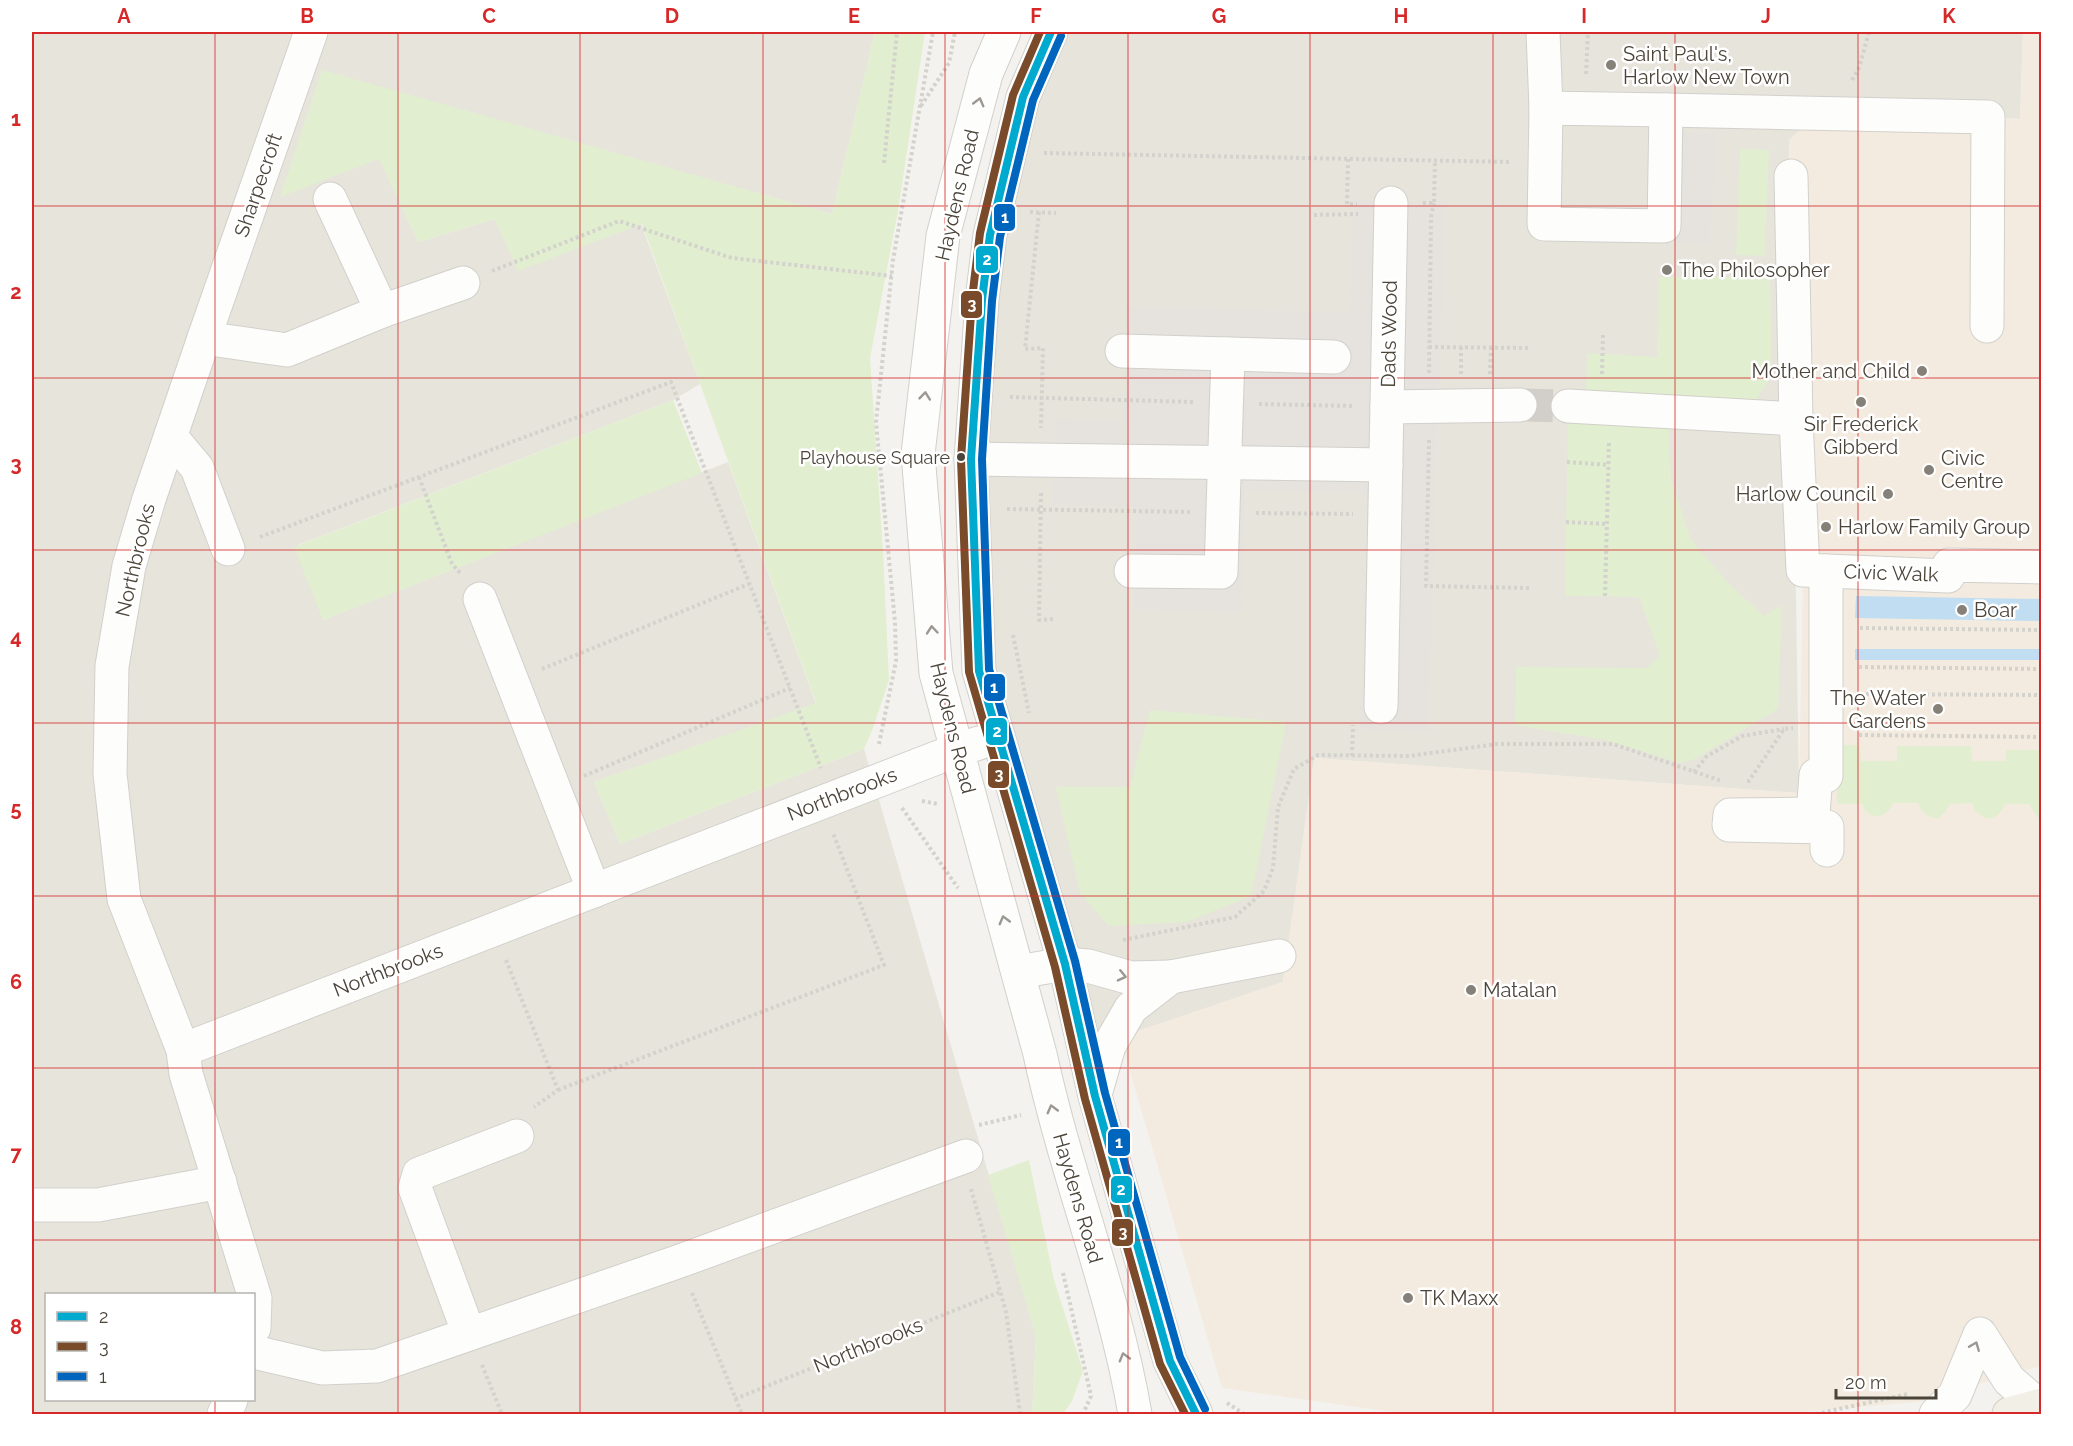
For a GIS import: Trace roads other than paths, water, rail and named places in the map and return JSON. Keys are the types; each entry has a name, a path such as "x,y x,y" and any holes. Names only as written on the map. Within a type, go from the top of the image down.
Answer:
{"street":[{"name":"Sharpecroft","path":"204,338 311,32"},
{"name":"Haydens Road","path":"1004,32 986,74 943,236 918,454 936,673 1040,1054 1051,1107 1127,1369 1135,1414"},
{"name":"Haydens Road","path":"1051,32 1023,97 989,246 982,300 971,459 979,671 1065,964 1095,1095 1170,1361 1196,1414"},
{"path":"1543,32 1546,108 1544,224 1664,226 1666,110"},
{"path":"1546,108 1988,117 1988,326"},
{"path":"1791,176 1796,418 1814,571 1826,628 1826,776 1816,775 1813,814 1730,815 1729,825 1827,827 1827,850"},
{"path":"330,199 382,311"},
{"name":"Dads Wood","path":"1377,209 1387,407 1381,707"},
{"path":"204,338 287,350 382,311 463,283"},
{"name":"Northbrooks","path":"204,338 172,438 149,499 129,566 112,666 110,774 124,899 183,1050 186,1074 253,1293"},
{"path":"1122,351 1334,357"},
{"path":"1131,571 1221,572 1228,354"},
{"path":"1387,407 1520,405"},
{"path":"1568,406 1796,418"},
{"path":"172,438 197,468 228,549"},
{"path":"971,459 1386,465"},
{"name":"Civic Walk","path":"1814,571 1948,576 1949,565 2042,567"},
{"path":"480,599 594,891"},
{"name":"Northbrooks","path":"183,1050 957,750 997,738"},
{"path":"1018,972 1065,964 1088,966 1131,978 1172,977 1279,956"},
{"path":"1095,1095 1108,1046 1131,1008 1172,977"},
{"path":"469,1334 415,1188 419,1174 517,1136"},
{"path":"255,1352 322,1368 377,1366 680,1261 966,1155"},
{"path":"32,1205 98,1205 219,1182"},
{"path":"1936,1414 1955,1395 1980,1334 2030,1409"}],"water":[{"path":"1856,596 2041,599 2041,621 1855,618"},
{"path":"1855,649 2041,649 2041,660 1855,660"}],"tunnel":[{"path":"1520,405 1568,406"}],"place":[{"name":"Saint Paul's, Harlow New Town","path":"1611,65"},
{"name":"The Philosopher","path":"1667,270"},
{"name":"Mother and Child","path":"1922,371"},
{"name":"Sir Frederick Gibberd","path":"1861,402"},
{"name":"Playhouse Square","path":"961,457"},
{"name":"Civic Centre","path":"1929,470"},
{"name":"Harlow Council","path":"1888,494"},
{"name":"Harlow Family Group","path":"1826,527"},
{"name":"Boar","path":"1962,610"},
{"name":"The Water Gardens","path":"1938,709"},
{"name":"Matalan","path":"1471,990"},
{"name":"TK Maxx","path":"1408,1298"}]}
